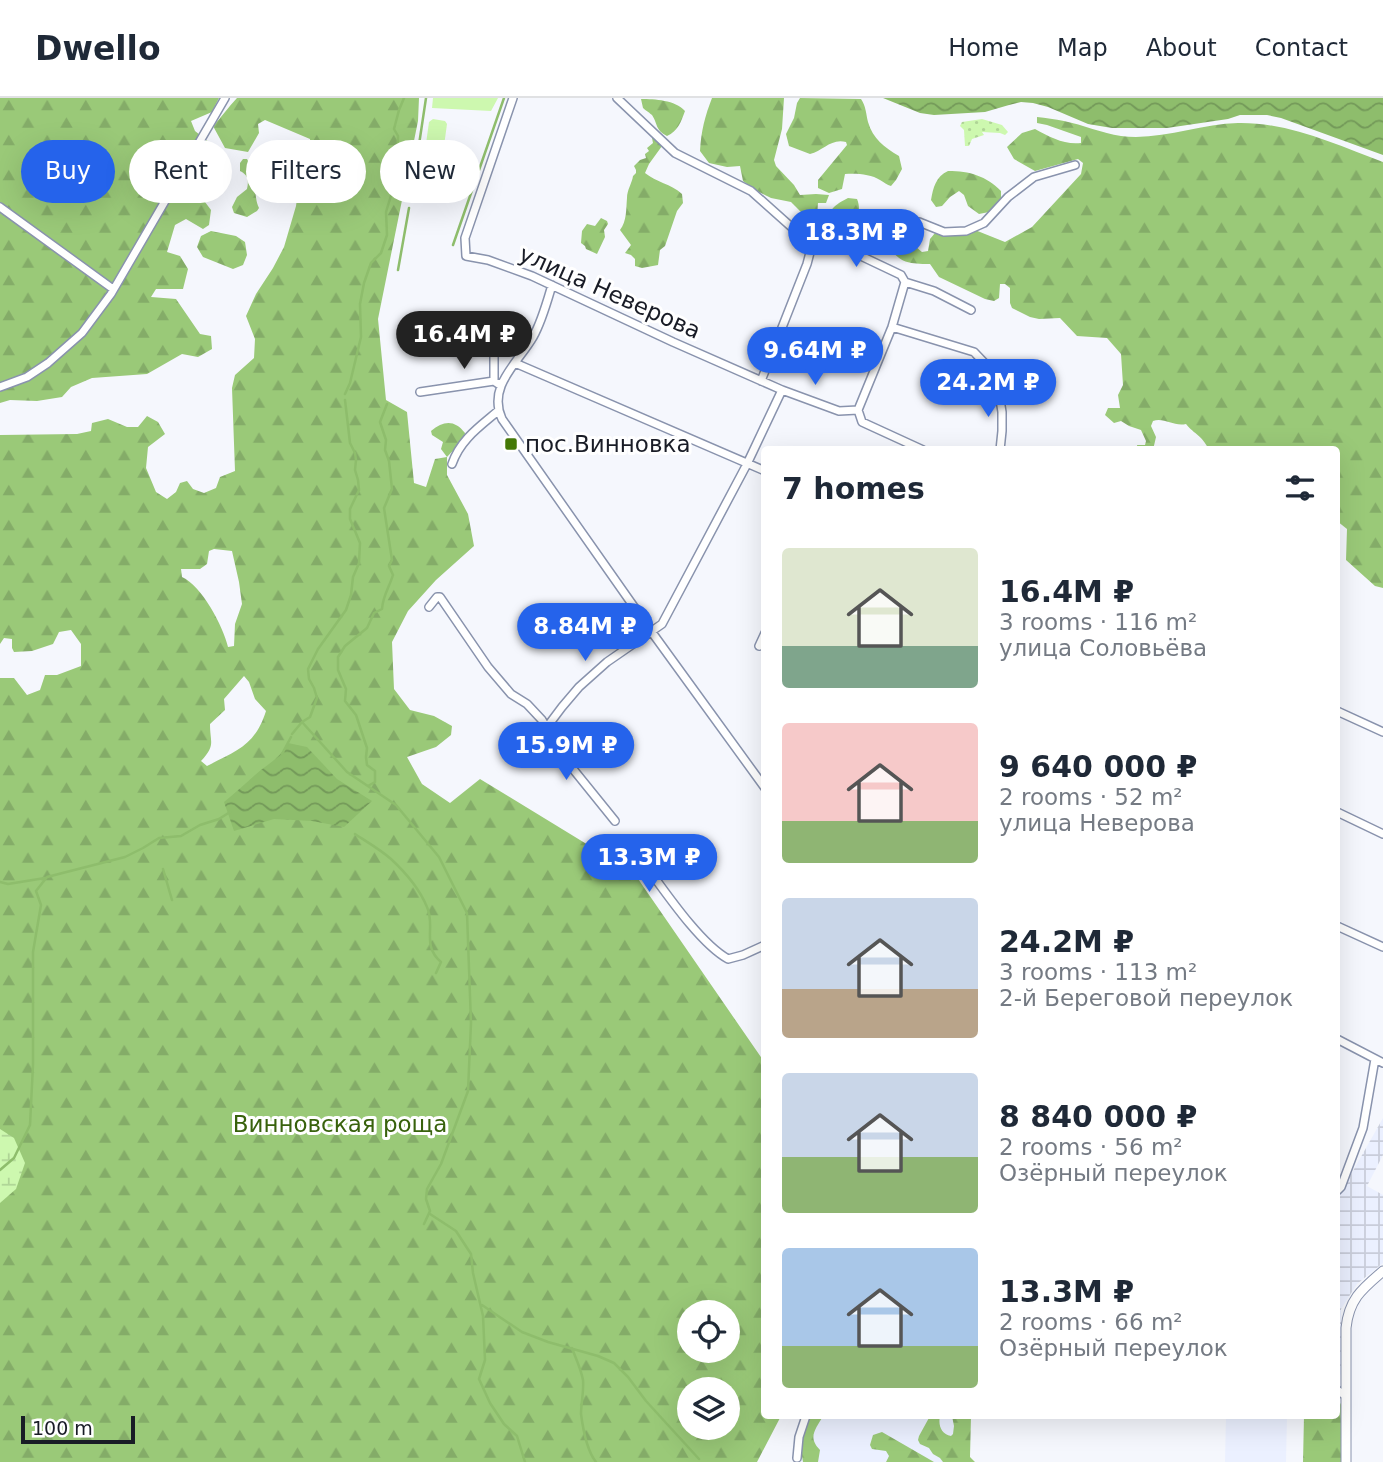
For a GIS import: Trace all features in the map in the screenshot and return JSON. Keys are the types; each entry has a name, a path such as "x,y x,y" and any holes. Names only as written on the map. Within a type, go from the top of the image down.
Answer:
{"street":[{"path":"0,387 27,377 48,363 82,333 104,304 225,98"},
{"name":"улица Неверова","path":"513,98 465,238 466,256 507,266 552,285 782,390 839,411 858,410"},
{"path":"617,98 675,153 751,191 790,226 813,241 829,240 845,246 901,275 905,282 934,291 971,310"},
{"path":"761,381 807,264 813,241 825,229 836,222 878,218 919,222 944,232 966,231 984,223 1009,197 1034,177 1075,165"},
{"path":"0,207 113,289"},
{"path":"905,282 892,327 858,410 862,422 914,446"},
{"path":"420,392 497,383 534,336 552,285"},
{"path":"489,318 494,336 498,411 651,632 761,783"},
{"path":"892,327 974,352 994,373 1003,430 1001,446"},
{"path":"515,363 761,469"},
{"path":"547,727 579,687 607,662 662,624 747,464 782,390"},
{"path":"452,464 457,450 469,436 498,411"},
{"path":"429,607 440,597 488,667 511,694 527,704 547,727 569,764 615,821"},
{"path":"759,646 761,642"},
{"path":"1340,712 1383,732"},
{"path":"1340,814 1383,834"},
{"path":"649,870 719,954 728,959 761,947"},
{"path":"1340,927 1383,947"},
{"path":"1340,1041 1379,1061 1363,1128 1340,1188"},
{"path":"1346,1462 1348,1314 1360,1291 1383,1271"},
{"path":"1340,1393 1346,1396"},
{"path":"797,1458 799,1437 805,1419"}],"shaded area":[{"path":"1383,1118 1383,1155 1367,1186 1383,1195 1383,1263 1357,1284 1341,1309 1342,1375 1340,1375 1340,1183 1345,1185"},
{"path":"810,1419 964,1419 964,1462 801,1462 803,1439"},
{"path":"1226,1419 1287,1419 1286,1462 1225,1462"}],"green space":[{"path":"0,98 219,98 212,112 191,121 195,131 206,140 129,140 129,203 206,203 211,210 209,225 203,229 186,219 175,225 167,252 180,256 188,269 183,289 156,289 151,297 176,299 200,334 211,336 212,349 198,357 182,354 147,374 92,378 71,387 62,397 0,403"},
{"name":"Винновская роща","path":"237,98 419,98 414,140 380,140 380,203 401,203 378,319 386,400 407,412 414,483 426,487 435,459 447,457 447,475 468,514 474,546 436,580 408,611 392,642 394,689 410,710 434,716 452,726 451,735 436,747 407,757 422,784 450,803 480,779 634,873 761,1057 761,1419 779,1419 757,1462 0,1462 0,678 14,678 27,695 40,690 45,675 57,675 81,666 81,644 71,630 59,632 53,644 32,651 14,652 12,639 4,638 0,644 0,435 77,434 91,431 92,423 108,419 127,427 138,427 147,416 158,422 165,434 148,447 146,468 156,492 167,499 176,492 180,483 187,481 193,489 204,493 216,488 220,477 235,471 232,388 235,375 254,358 255,339 246,316 284,247 296,203 366,203 366,140 310,140 265,120 258,124 259,133 255,140 246,140 246,152 232,149 232,140 221,140 213,126","holes":["214,549 232,551 242,604 235,624 234,646 228,647 211,608 197,589 182,577 181,569 200,569 207,564 209,551","244,676 255,699 266,711 261,723 243,746 207,766 201,761 210,747 210,724 225,710 224,699"]},
{"path":"433,98 498,98 491,111 432,108"},
{"path":"712,98 784,98 782,129 774,160 800,195 829,195 826,203 818,203 814,228 809,231 805,229 803,214 791,202 771,198 743,181 740,166 727,167 709,163 700,151 701,137"},
{"path":"800,98 861,99 876,138 899,156 902,169 891,186 872,176 845,174 842,189 829,193 818,188 818,180 847,145 841,141 831,143 810,154 789,146 786,134"},
{"path":"641,99 676,104 685,111 671,134 663,134 652,115 643,108"},
{"path":"1037,117 1064,121 1114,135 1136,137 1223,124 1276,126 1383,162 1383,588 1375,586 1346,560 1347,529 1340,523 1340,446 1207,446 1186,424 1157,420 1153,421 1151,426 1156,437 1154,446 1137,446 1145,445 1146,441 1141,430 1121,421 1114,423 1105,415 1108,408 1120,408 1118,395 1123,385 1121,354 1107,338 1077,336 1060,318 1039,319 1012,308 1010,288 1005,284 1000,284 999,298 994,301 985,299 939,277 930,264 906,262 880,239 886,225 898,225 898,232 922,252 928,251 930,239 935,233 947,236 975,230 1005,242 1032,227 1081,174 1083,163 1078,159 1035,171 1014,159 1007,147 1022,133 1035,129 1063,142 1081,143 1081,137 1037,123"},
{"path":"433,119 445,121 445,140 427,140 429,122"},
{"path":"982,119 1002,125 1008,132 1005,135 982,132 984,135 972,139 969,146 965,146 964,130 960,126 962,122"},
{"path":"652,138 656,138 662,146 645,173 682,194 683,203 677,211 665,246 660,250 658,265 642,268 635,266 635,259 625,253 631,245 620,230 625,219 628,192 636,173 634,166 646,158 645,154 649,151 647,148 653,143"},
{"path":"246,159 246,176 240,171 240,163"},
{"path":"948,171 970,173 983,178 1001,191 1001,201 989,212 979,214 968,206 964,195 959,191 942,206 936,207 931,200 934,187 938,179"},
{"path":"246,190 246,203 257,203 259,208 247,217 234,213 232,207 237,197"},
{"path":"848,198 857,199 858,202 857,227 842,234 825,233 830,211"},
{"path":"601,218 608,224 597,254 586,249 581,243 582,231 587,224 595,226"},
{"path":"211,231 236,236 245,242 247,255 243,265 233,269 203,257 197,247 201,236"},
{"path":"449,423 465,433 464,439 447,457 441,449 443,442 432,435 431,431"},
{"path":"0,1129 14,1138 25,1163 16,1189 0,1203"},
{"path":"1340,1403 1342,1462 1303,1462 1304,1419 1340,1419"},
{"path":"807,1419 821,1419 813,1437 820,1450 818,1462 803,1462 800,1444"},
{"path":"928,1419 940,1419 941,1429 951,1436 953,1419 971,1419 970,1457 975,1462 943,1462 929,1448 920,1444 919,1436"},
{"path":"882,1432 934,1462 886,1462 889,1456 886,1451 872,1449 870,1445 873,1435"}],"water":[{"path":"883,98 1383,98 1383,155 1267,115 1240,115 1167,128 1112,128 1088,124 1033,103 1021,102 985,112 934,115 920,113"},
{"path":"288,743 307,747 337,779 372,801 344,827 312,821 274,819 234,831 224,802 277,757"}],"waterway":[{"path":"398,140 394,129 404,98"},
{"path":"420,140 426,98"},
{"path":"453,245 504,98"},
{"path":"345,394 361,337 360,304 364,283 371,263 381,253 387,235 386,212 389,203"},
{"path":"398,270 409,208"},
{"path":"292,734 310,717 317,698 308,669 318,649 346,610 359,563 360,543 350,519 350,509 359,490 345,400"},
{"path":"368,786 375,782 375,771 367,765 367,748 356,715 345,701 346,689 338,670 338,657 345,646 367,628 374,613 382,609 393,575 389,566 392,560 384,508 392,489 385,450 386,440 380,422 387,404"},
{"path":"302,722 347,772 396,805 439,857 467,913 471,1023 468,1091 441,1164 427,1189 426,1199 430,1211 424,1224"},
{"path":"282,754 291,737"},
{"path":"0,1170 14,1158 30,1125 33,952 41,905 36,891 47,877 125,857 159,838 181,836 230,812"},
{"path":"355,834 391,859 407,875 420,894 429,914 432,949 441,962 436,973"},
{"path":"163,869 172,900"},
{"path":"0,882 8,884 45,878"},
{"path":"430,1214 456,1231 471,1254 483,1316 485,1360 479,1379 490,1403 504,1424 517,1436 525,1462"},
{"path":"482,1305 522,1332 614,1363 699,1459"},
{"path":"572,1348 583,1380 581,1414 584,1433 596,1462"}],"place":[{"name":"пос.Винновка","path":"511,444"}]}
